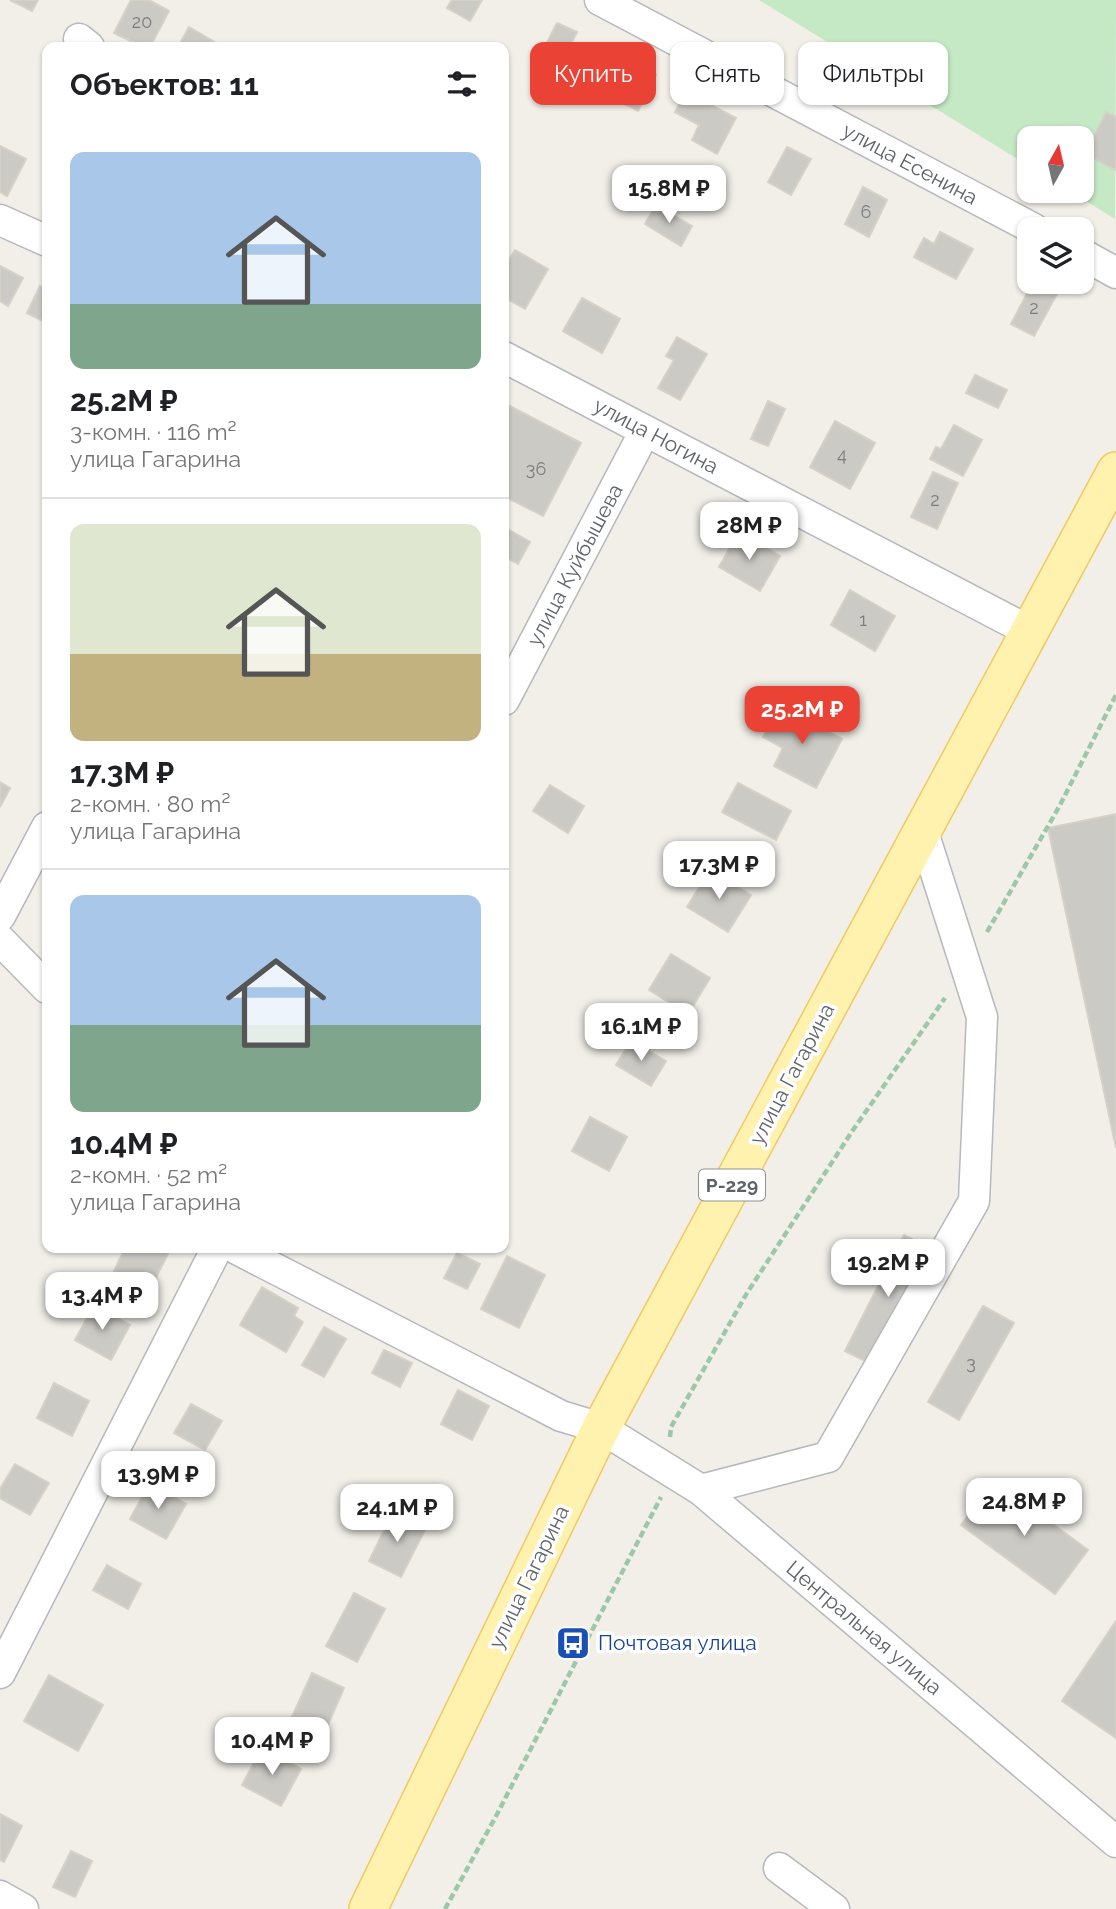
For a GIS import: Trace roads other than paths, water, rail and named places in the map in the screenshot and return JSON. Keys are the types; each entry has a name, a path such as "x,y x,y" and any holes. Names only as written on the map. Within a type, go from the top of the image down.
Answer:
{"main road":[{"name":"улица Гагарина","path":"368,1909 601,1428 1116,471"}],"street":[{"name":"улица Есенина","path":"600,0 1017,220"},
{"path":"0,220 42,239"},
{"path":"1094,260 1116,272"},
{"name":"улица Ногина","path":"509,360 1031,632"},
{"name":"улица Куйбышева","path":"509,690 645,431"},
{"path":"701,1490 828,1457 974,1201 982,1017 923,832"},
{"path":"0,916 42,836"},
{"path":"0,940 42,983"},
{"path":"0,1673 214,1253"},
{"name":"Центральная улица","path":"245,1253 561,1416 601,1428 701,1490 1116,1842"},
{"path":"779,1868 834,1909"},
{"path":"0,1896 23,1909"}],"place":[{"name":"Почтовая улица","path":"573,1643"}]}
